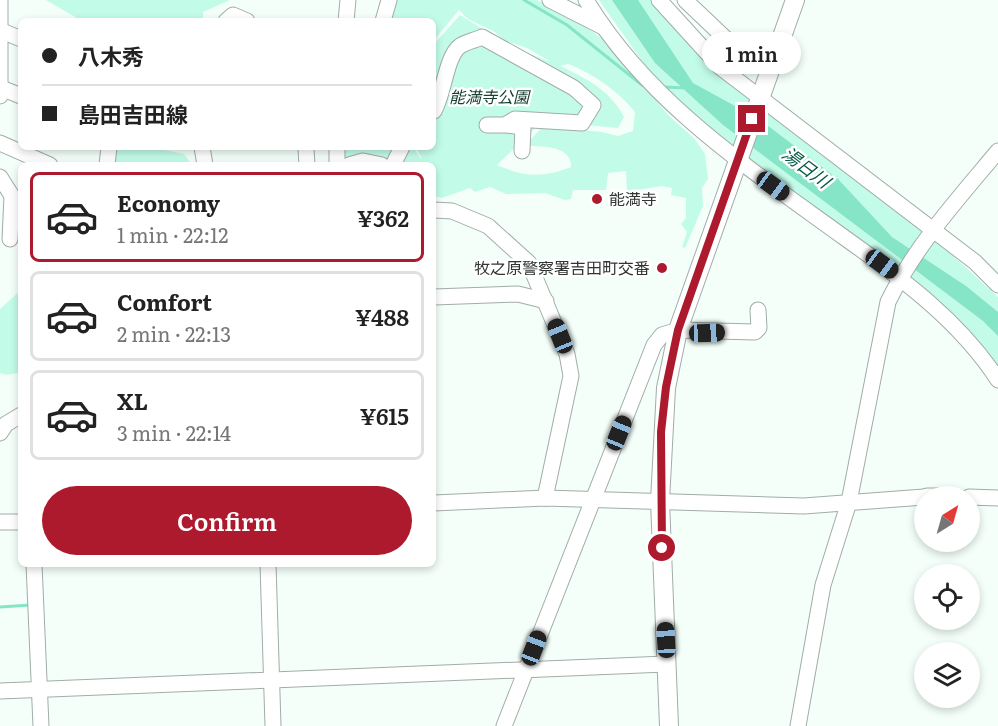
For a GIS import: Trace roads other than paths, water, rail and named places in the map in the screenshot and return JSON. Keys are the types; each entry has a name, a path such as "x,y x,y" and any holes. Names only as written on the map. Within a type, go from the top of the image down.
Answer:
{"main road":[{"path":"669,726 660,501 664,410 678,330 736,160 795,0"}],"street":[{"path":"0,0 1,92 18,95"},
{"path":"346,18 348,0"},
{"path":"384,18 389,0"},
{"path":"550,0 603,27"},
{"path":"586,0 603,27 662,96 736,160 904,272 998,380"},
{"path":"659,0 720,67 975,262 998,285"},
{"path":"686,1 745,57 769,70"},
{"path":"2,32 18,38"},
{"path":"436,106 444,88 451,60 459,46 482,37 574,88 593,105 582,123 514,119 504,125"},
{"path":"488,125 523,127 522,151"},
{"path":"0,143 43,162"},
{"path":"798,726 824,585 849,502 888,302 904,272 932,231 998,151"},
{"path":"0,177 12,196 10,239"},
{"path":"436,210 452,211 488,226 529,263 567,354 571,376 545,498"},
{"path":"436,297 518,294 546,301"},
{"path":"504,726 654,345 662,335 678,330 755,332 759,328 758,310"},
{"path":"0,433 6,424 18,417"},
{"path":"980,497 998,498"},
{"path":"436,502 545,498 804,506 914,498"},
{"path":"0,522 18,522"},
{"path":"34,567 41,726"},
{"path":"268,567 273,726"},
{"path":"0,691 666,664"}],"water":[{"name":"湯日川","path":"612,0 638,0 693,83 759,119 838,179 892,237 966,286 998,312 998,336 983,321 723,125 655,63"}],"waterway":[{"path":"524,0 567,25 642,85"},
{"path":"664,87 686,88"},
{"path":"0,607 31,605"}],"place":[{"name":"能満寺","path":"597,199"},
{"name":"牧之原警察署吉田町交番","path":"662,268"}],"park label":[{"name":"能満寺公園","path":"489,97"}]}
